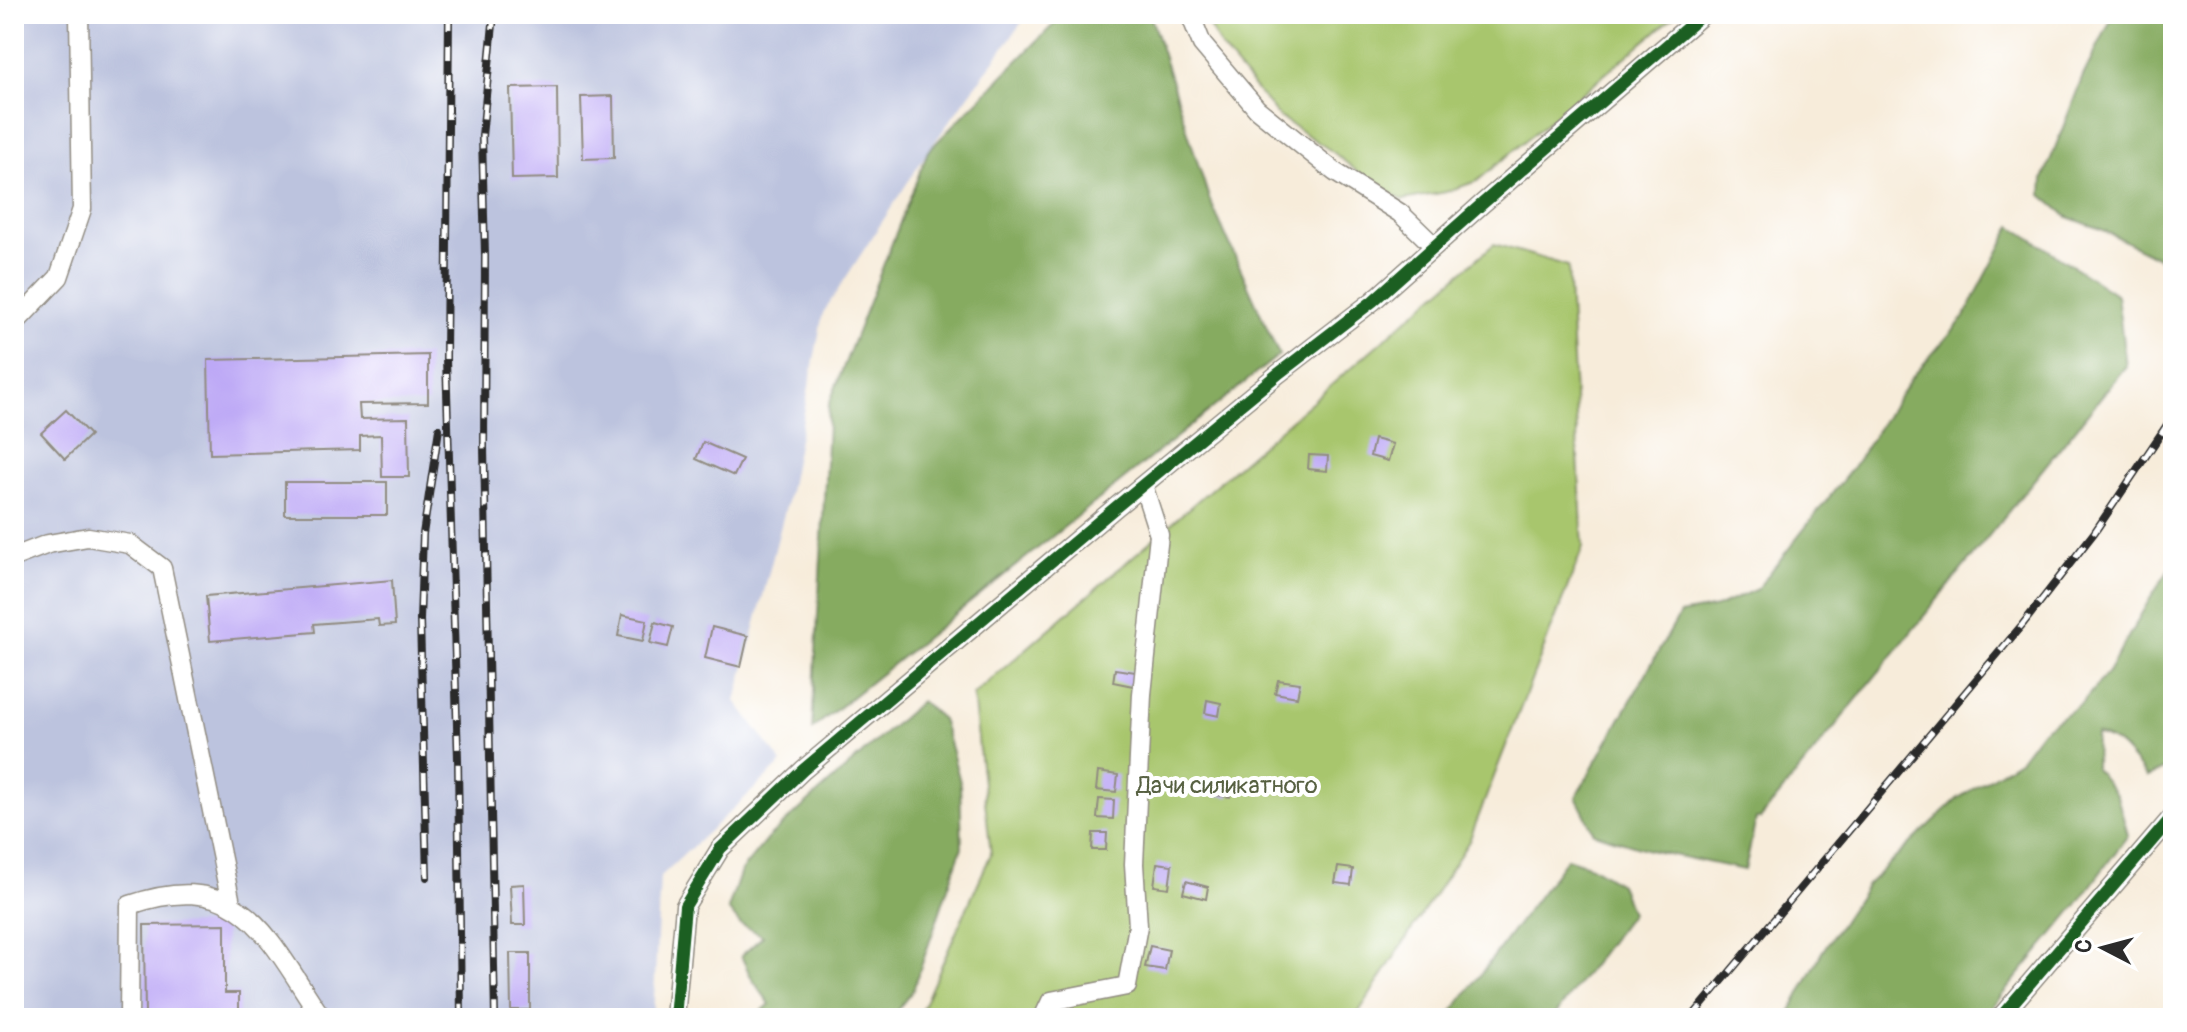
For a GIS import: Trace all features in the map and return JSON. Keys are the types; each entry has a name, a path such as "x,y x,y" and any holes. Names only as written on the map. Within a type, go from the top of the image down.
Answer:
{"street":[{"path":"14,324 59,277 82,209 79,14"},
{"path":"1190,14 1202,44 1257,109 1335,172 1400,213 1434,246"},
{"path":"675,1018 685,906 720,849 803,770 1143,485 1373,301 1703,14"},
{"path":"1043,1018 1051,1001 1127,986 1138,926 1134,864 1142,694 1159,535 1143,485"},
{"path":"14,557 48,544 88,537 130,544 162,568 231,903"},
{"path":"2000,1018 2173,816"},
{"path":"129,1018 130,905 156,896 193,894 231,903 257,922 322,1018"}],"shaded area":[{"path":"14,14 1028,14 928,151 823,313 787,502 736,701 782,763 660,877 653,1018 14,1018"}],"green space":[{"path":"1064,14 1150,14 1209,198 1279,355 812,729 829,404 928,151"},
{"path":"1202,14 1677,14 1477,181 1446,192 1403,200 1369,181 1333,152 1278,116 1222,49"},
{"path":"2114,14 2173,14 2173,241 2160,259 2103,230 2068,217 2042,195 2043,179 2083,76"},
{"path":"2012,226 2117,295 2126,366 1760,819 1756,819 1745,870 1649,850 1594,833 1576,797 1680,614 1717,607 1757,589 1853,467 1912,377 1963,319"},
{"name":"Дачи силикатного","path":"1494,244 1568,266 1583,547 1469,841 1355,1018 918,1018 991,854 973,695"},
{"path":"2173,564 2173,766 2147,777 2119,746 2096,734 2095,768 2117,796 2128,835 2076,906 1983,1018 1787,1018 1822,952 1867,885 1957,799 2020,759 2042,730 2082,703 2108,672"},
{"path":"921,701 942,719 952,752 960,782 962,847 913,990 891,1018 754,1018 770,1004 752,979 741,956 763,936 740,924 728,909 741,871 768,838"},
{"path":"1567,858 1591,866 1620,884 1631,913 1553,1018 1448,1018"}],"building":[{"path":"557,87 558,178 512,179 510,88"},
{"path":"613,96 614,158 583,159 581,97"},
{"path":"428,355 428,403 359,404 360,419 408,418 409,477 382,477 381,435 360,436 360,450 210,454 208,360"},
{"path":"66,410 90,435 65,459 41,433"},
{"path":"1374,439 1393,444 1388,461 1370,456"},
{"path":"703,442 742,459 734,476 696,459"},
{"path":"1309,455 1328,456 1327,471 1308,469"},
{"path":"285,482 387,482 387,515 285,515"},
{"path":"392,580 395,625 379,626 378,619 314,624 315,632 210,641 206,596"},
{"path":"622,615 647,620 643,641 618,636"},
{"path":"655,622 673,627 668,647 650,643"},
{"path":"712,627 748,636 741,667 705,658"},
{"path":"1115,669 1136,672 1133,686 1113,682"},
{"path":"1278,680 1300,683 1297,697 1275,693"},
{"path":"1207,700 1221,703 1219,716 1205,713"},
{"path":"1098,772 1118,775 1116,792 1096,790"},
{"path":"1215,785 1231,787 1230,797 1214,795"},
{"path":"1099,799 1114,800 1113,819 1097,818"},
{"path":"1093,833 1107,833 1106,850 1092,850"},
{"path":"1157,863 1172,865 1169,888 1154,886"},
{"path":"1338,867 1353,869 1351,885 1335,883"},
{"path":"1186,881 1208,887 1206,899 1183,893"},
{"path":"524,884 525,925 512,925 510,885"},
{"path":"225,924 225,993 239,993 239,1018 145,1018 144,925"},
{"path":"1150,946 1169,950 1165,970 1145,967"},
{"path":"510,953 530,953 530,1010 511,1010"}],"railway":[{"path":"449,14 446,358 458,759 461,1018"},
{"path":"494,14 482,136 484,447 495,1018"},
{"path":"1691,1018 2022,625 2094,533 2173,416"},
{"path":"427,877 420,620 423,534 439,429"}],"cycle path":[{"path":"675,1018 685,906 720,849 803,770 1116,507 1278,374 1373,301 1703,14"},
{"path":"2000,1018 2173,816"}]}
